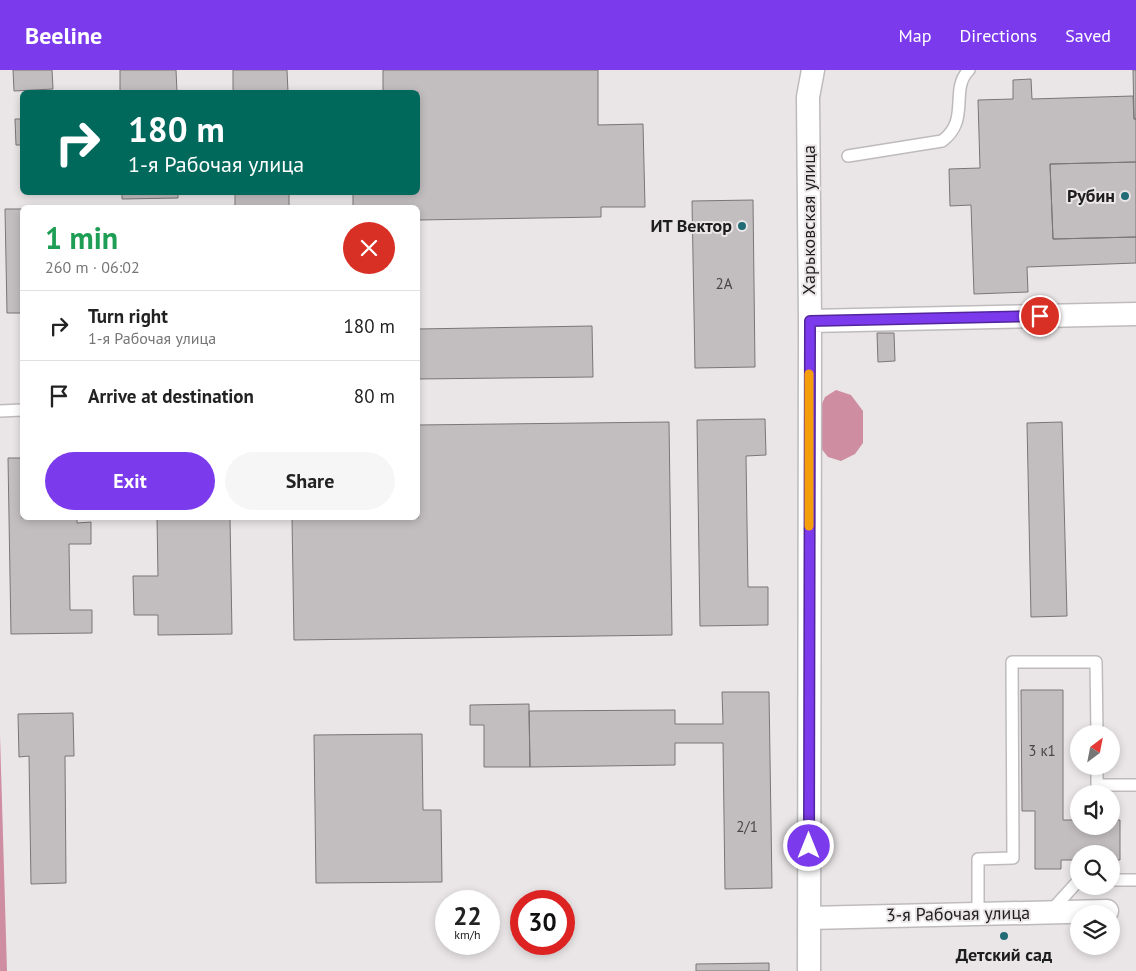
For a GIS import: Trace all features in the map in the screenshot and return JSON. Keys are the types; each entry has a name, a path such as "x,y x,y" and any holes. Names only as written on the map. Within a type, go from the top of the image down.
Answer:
{"street":[{"name":"Харьковская улица","path":"809,971 810,321 808,97 813,70"},
{"path":"810,321 1136,314"},
{"name":"3-я Рабочая улица","path":"809,918 1070,912"}],"lane":[{"path":"848,156 946,138 957,123 961,86 965,74 970,70"},
{"path":"0,411 20,410"},
{"path":"978,914 978,858 1013,858 1012,662 1096,662 1097,725"},
{"path":"1097,775 1097,785 1136,785"},
{"path":"1120,880 1136,880"},
{"path":"1050,912 1070,890"}],"shaded area":[{"path":"836,390 851,395 863,411 863,443 855,454 841,461 828,457 820,447 818,412 825,397"},
{"path":"0,735 7,971 0,971"}],"building":[{"path":"13,70 52,70 53,89 14,91"},
{"path":"120,70 176,70 177,90 120,90"},
{"path":"233,70 287,70 288,90 233,90"},
{"path":"383,70 598,70 598,125 643,124 645,207 601,207 601,217 420,220 420,205 353,205 353,195 420,195 420,90 383,90"},
{"path":"1133,70 1136,70 1136,119 1134,119"},
{"path":"1031,79 1032,99 1133,96 1134,119 1136,119 1136,162 1050,164 1053,239 1136,237 1136,263 1027,267 1028,292 974,294 971,205 950,206 949,169 980,168 978,100 1013,99 1013,80"},
{"path":"15,119 20,119 20,145 16,145"},
{"path":"1136,162 1136,237 1053,239 1050,164"},
{"path":"122,195 178,195 178,198 122,199"},
{"path":"235,195 289,195 289,205 235,205"},
{"path":"753,200 755,367 695,368 692,201"},
{"path":"5,209 20,209 20,313 7,313"},
{"path":"592,326 593,377 420,379 420,329"},
{"path":"877,333 894,333 895,361 878,362"},
{"path":"765,419 766,455 746,456 748,587 768,587 768,625 700,626 697,420"},
{"path":"669,422 672,635 294,640 292,520 420,520 420,425"},
{"path":"1062,422 1067,616 1031,617 1027,423"},
{"path":"8,458 20,458 20,520 77,520 77,523 91,522 91,544 69,544 70,610 92,610 92,633 11,634"},
{"path":"157,520 230,520 232,634 158,635 158,615 134,615 133,576 158,576"},
{"path":"1021,690 1063,690 1063,820 1070,820 1070,835 1120,835 1120,845 1070,845 1070,860 1061,860 1061,869 1035,869 1035,811 1022,811"},
{"path":"722,692 769,692 772,888 725,889 723,743 675,743 675,765 530,767 529,711 675,710 675,724 723,724"},
{"path":"529,704 530,767 484,767 484,725 470,725 470,705"},
{"path":"73,713 74,756 65,756 66,883 31,884 29,756 19,757 18,714"},
{"path":"422,734 423,810 441,810 442,882 316,883 314,735"},
{"path":"769,963 769,971 696,971 696,964"}],"slow traffic":[{"path":"809,374 809,526"}],"place":[{"name":"Рубин","path":"1125,196"},
{"name":"ИТ Вектор","path":"742,226"},
{"name":"Детский сад","path":"1004,936"}],"route":[{"path":"809,846 810,321 1040,316"}]}
